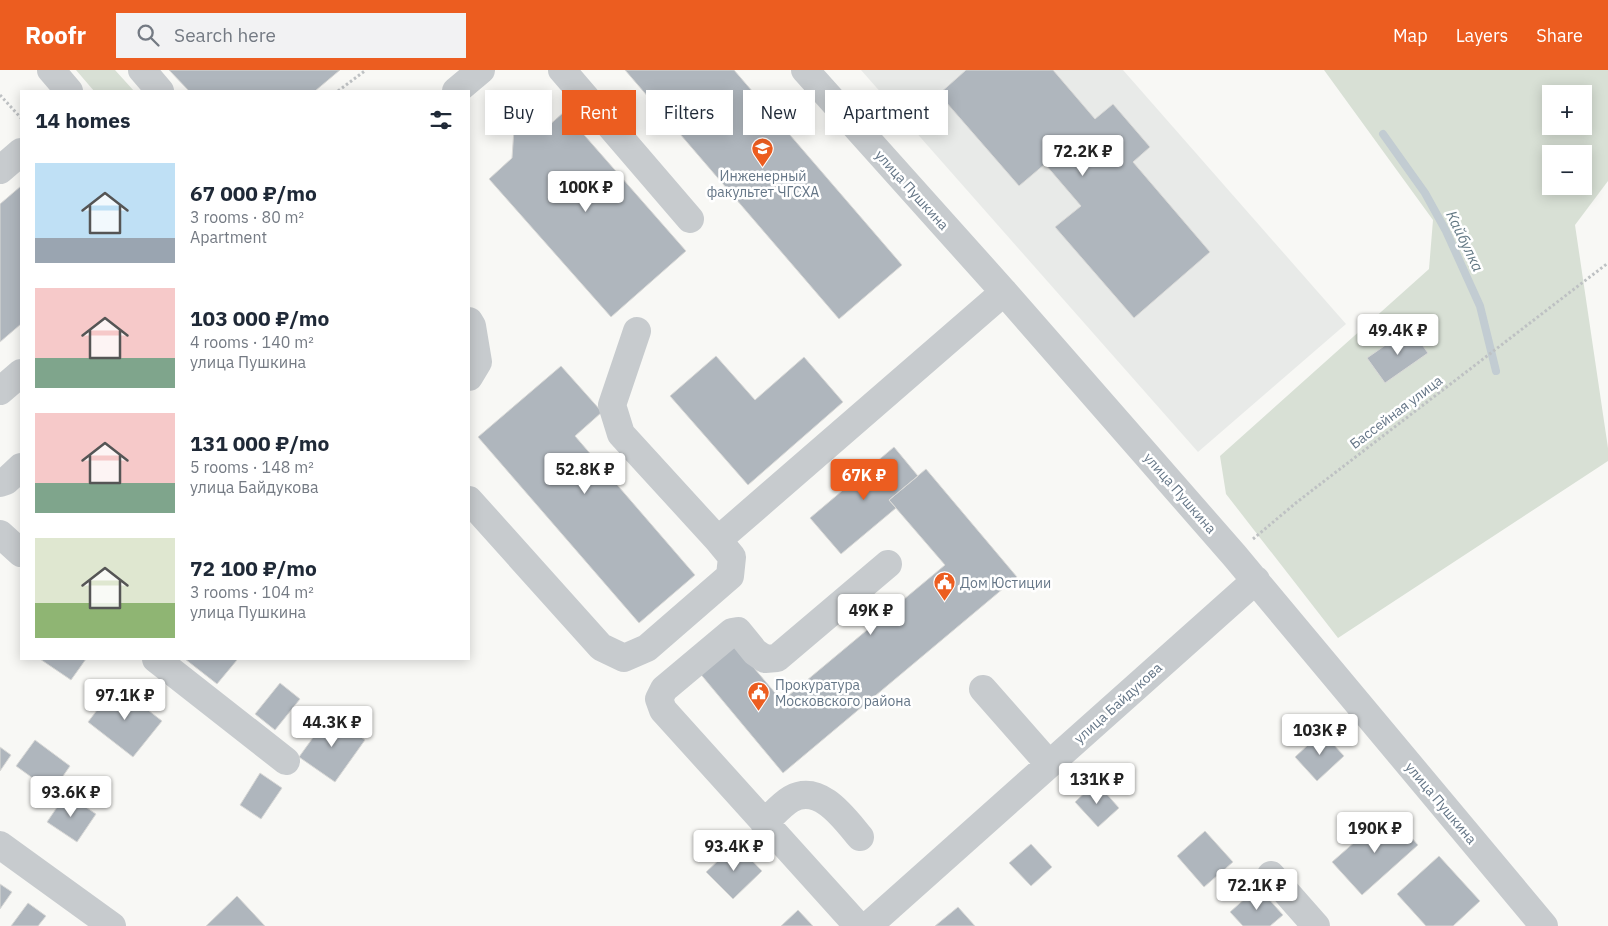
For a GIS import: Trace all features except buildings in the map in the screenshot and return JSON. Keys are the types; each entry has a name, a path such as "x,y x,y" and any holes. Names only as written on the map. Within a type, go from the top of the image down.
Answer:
{"street":[{"path":"51,70 68,90"},
{"path":"142,70 159,90"},
{"path":"457,90 481,70"},
{"path":"562,70 690,219"},
{"name":"улица Пушкина","path":"805,70 1004,292 1256,580 1544,926"},
{"path":"0,170 20,153"},
{"path":"718,540 1004,292"},
{"path":"470,323 478,362 470,376"},
{"path":"470,501 600,647 624,658 647,648 730,576 732,557 621,434 612,405 637,330"},
{"path":"0,392 20,374"},
{"path":"0,483 6,481 20,468"},
{"path":"0,534 20,552"},
{"path":"858,926 662,710 659,699 664,689 732,632 738,631 756,652 765,659 777,658 888,564"},
{"name":"улица Байдукова","path":"868,926 1256,580"},
{"path":"157,660 286,761"},
{"path":"983,689 1049,764"},
{"path":"764,822 791,799 806,795 822,798 836,808 860,837"},
{"path":"0,845 112,926"},
{"path":"1271,875 1316,926"}],"path":[{"path":"339,90 366,70"},
{"path":"0,95 20,117"},
{"name":"Бассейная улица","path":"1248,544 1297,502 1608,263"}],"shaded area":[{"path":"76,70 115,70 133,90 93,90"},
{"path":"861,70 1123,70 1346,324 1198,452 918,135 948,135 948,90 879,90"},
{"path":"1324,70 1608,70 1608,181 1575,225 1608,448 1608,461 1338,638 1226,494 1220,456 1429,269 1433,220"}],"waterway":[{"name":"Кайбулка","path":"1383,134 1425,193 1446,231 1480,306 1496,371"}],"place":[{"name":"Инженерный факультет ЧГСХА","path":"763,167"},
{"name":"Дом Юстиции","path":"944,602"},
{"name":"Прокуратура Московского района","path":"759,712"}]}
